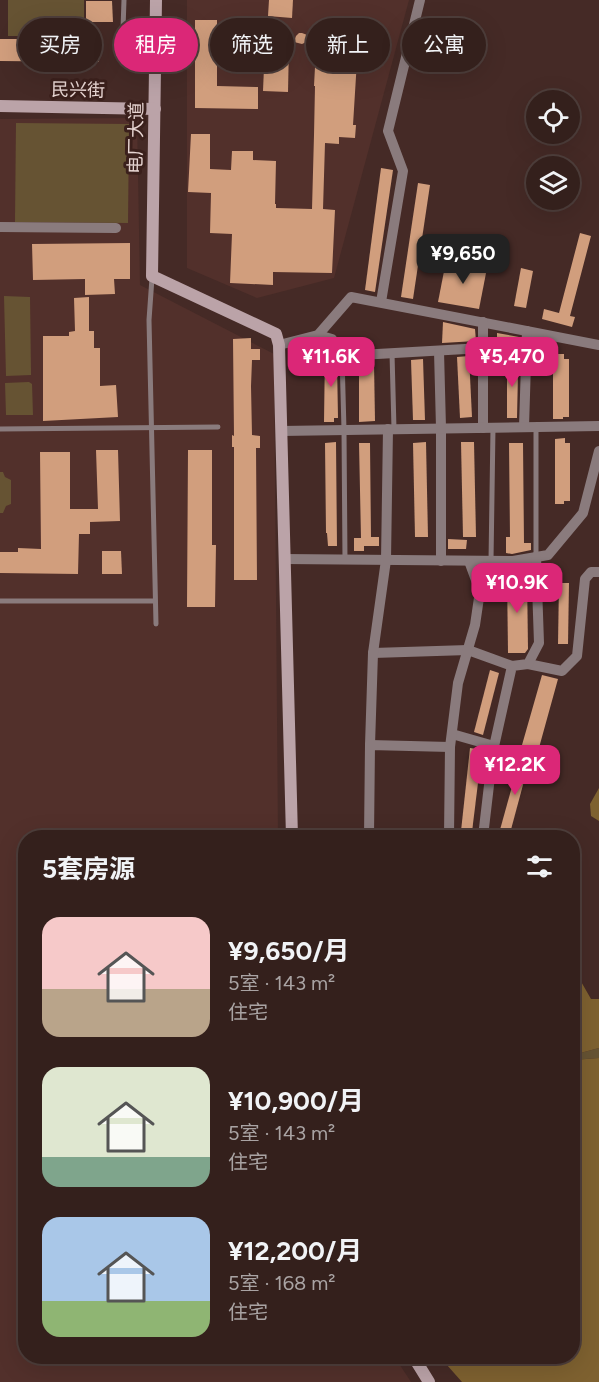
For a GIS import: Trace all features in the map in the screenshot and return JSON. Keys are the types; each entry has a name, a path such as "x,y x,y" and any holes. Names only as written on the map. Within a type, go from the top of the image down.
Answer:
{"street":[{"name":"电厂大道","path":"152,276 156,0"},
{"path":"381,302 403,171 388,131 420,0"},
{"name":"民兴街","path":"0,106 155,109"},
{"path":"0,227 116,228"},
{"path":"152,276 276,334 279,345 292,830"},
{"path":"279,345 318,334 351,297 599,345"},
{"path":"483,322 488,428"},
{"path":"524,427 527,331"},
{"path":"318,334 332,339 342,356 483,348 526,350"},
{"path":"439,351 441,561"},
{"path":"281,431 599,426"},
{"path":"369,830 373,653 386,560 391,429"},
{"path":"284,559 513,561 548,555 584,513 599,451"},
{"path":"528,664 539,644 536,557"},
{"path":"449,830 450,747 458,683 475,625 480,591 469,561"},
{"path":"373,653 468,650 512,666 528,664 562,671 577,656 585,579 591,572 599,572"},
{"path":"484,828 494,746 512,666"},
{"path":"452,734 494,746"},
{"path":"370,745 450,747"},
{"path":"418,1364 429,1382"}],"lane":[{"path":"123,18 124,0"},
{"path":"152,276 148,320 156,624"},
{"path":"391,429 392,353"},
{"path":"342,356 345,560"},
{"path":"0,429 218,427"},
{"path":"536,427 536,557"},
{"path":"488,428 492,561"},
{"path":"0,601 156,601"}],"shaded area":[{"path":"8,0 84,0 84,18 18,18 18,36 8,36"},
{"path":"187,0 409,0 404,18 402,18 390,70 390,18 306,18 306,72 390,72 334,278 257,298 187,268 187,72 198,72 198,18 187,18"},
{"path":"137,118 140,285 274,354 278,830 18,830 18,1364 399,1364 411,1382 0,1382 0,119"},
{"path":"16,123 129,124 128,223 15,222"},
{"path":"4,296 30,297 31,375 6,376"},
{"path":"29,382 32,384 33,415 6,415 5,383"},
{"path":"0,472 11,480 11,504 6,506 3,513 0,513"},
{"path":"599,788 599,821 591,816 590,804"},
{"path":"580,980 591,999 599,999 599,1048 580,1053"},
{"path":"599,1048 599,1058 580,1059 580,1053"},
{"path":"599,1058 599,1382 462,1382 446,1364 580,1364 580,1059"}],"building":[{"path":"269,0 293,0 292,18 268,16"},
{"path":"86,1 112,1 113,22 102,22 102,18 86,18"},
{"path":"198,20 210,20 210,72 217,72 217,86 258,87 258,109 195,108"},
{"path":"299,33 306,35 306,42 302,44 294,42"},
{"path":"0,39 18,39 18,61 0,61"},
{"path":"264,72 288,72 288,92 263,91"},
{"path":"315,72 356,72 353,125 356,125 355,138 339,137 339,144 325,143 323,209 335,210 332,273 273,272 273,285 230,283 232,234 210,233 211,193 188,192 191,134 210,134 210,169 231,170 232,151 253,151 253,160 276,161 276,208 312,209"},
{"path":"381,168 393,170 375,292 365,290"},
{"path":"418,183 430,185 413,299 401,297"},
{"path":"580,233 591,236 570,316 575,317 572,327 542,319 544,309 559,313"},
{"path":"130,243 130,279 114,279 115,294 85,295 85,279 33,280 32,244"},
{"path":"446,261 487,268 479,309 438,302"},
{"path":"521,268 533,271 526,308 514,306"},
{"path":"89,297 89,331 94,331 94,348 100,348 100,386 116,385 118,417 43,421 43,336 69,336 69,332 75,331 74,298"},
{"path":"443,322 475,329 476,341 442,343"},
{"path":"497,333 519,337 519,342 497,341"},
{"path":"251,338 251,349 260,349 260,360 252,360 251,386 252,435 260,436 260,448 256,448 257,580 234,580 233,339"},
{"path":"325,350 330,350 337,362 338,418 334,418 334,422 324,422"},
{"path":"553,354 564,354 564,359 569,359 569,417 563,417 563,419 553,419"},
{"path":"469,356 472,417 460,418 457,357"},
{"path":"507,357 517,357 514,373 518,373 517,418 507,418"},
{"path":"423,359 425,420 413,420 411,360"},
{"path":"359,363 374,363 375,421 359,422"},
{"path":"565,438 565,443 570,443 570,501 555,504 555,439"},
{"path":"336,442 337,546 328,546 325,443"},
{"path":"426,442 428,537 415,537 413,443"},
{"path":"461,442 474,442 476,537 463,537"},
{"path":"359,443 370,443 371,537 379,537 379,546 364,546 364,551 354,551 354,538 361,538"},
{"path":"509,443 523,443 524,543 531,543 531,550 512,554 506,553 506,537 510,537"},
{"path":"96,450 118,450 120,521 90,522 90,534 79,534 78,574 0,573 0,552 18,552 18,548 41,549 40,452 70,452 70,509 98,509"},
{"path":"188,450 212,450 212,545 216,545 215,607 187,607"},
{"path":"448,539 467,540 466,549 448,549"},
{"path":"102,551 121,551 122,574 102,574"},
{"path":"507,575 527,575 528,649 525,653 508,653"},
{"path":"559,583 569,583 568,644 558,644"},
{"path":"490,670 499,673 483,735 474,732"},
{"path":"542,675 558,679 537,755 525,752 526,746 522,745"},
{"path":"470,748 482,750 472,830 461,830"},
{"path":"521,754 531,755 511,830 500,830"}]}
